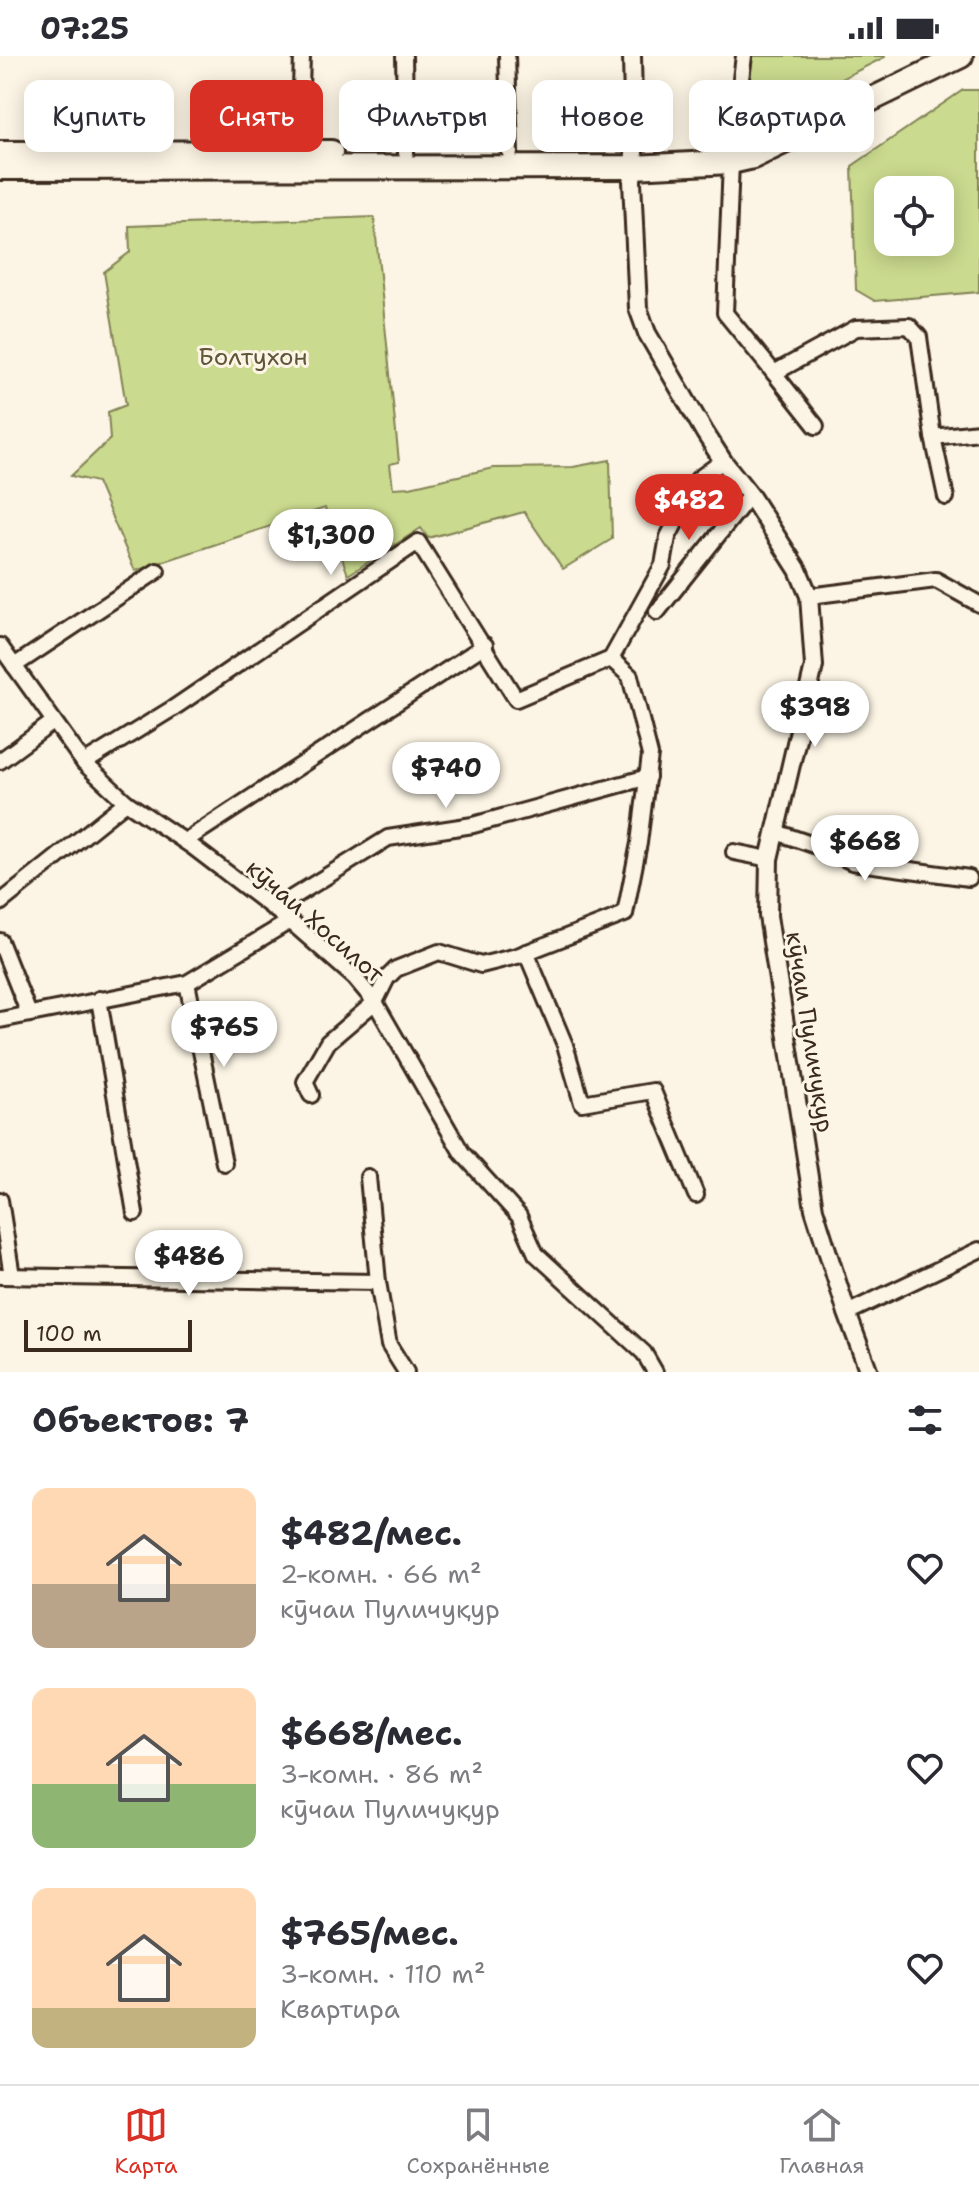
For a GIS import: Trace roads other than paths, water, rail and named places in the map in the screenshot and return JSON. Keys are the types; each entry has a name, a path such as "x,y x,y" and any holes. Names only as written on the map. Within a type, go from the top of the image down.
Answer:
{"highway":[{"path":"731,155 749,143 932,56"},
{"path":"0,168 753,157 961,56"},
{"path":"0,153 510,153 633,160"}],"street":[{"path":"301,80 302,56"},
{"path":"404,56 406,153"},
{"path":"507,56 510,153"},
{"name":"кӯчаи Пуличуқур","path":"632,56 638,308 647,333 723,461 750,495 798,570 809,596 814,666 769,859 768,916 814,1209 869,1372"},
{"path":"744,56 731,155 725,313 816,426"},
{"path":"774,373 856,328 909,326 919,337 933,437 946,497"},
{"path":"933,437 979,432"},
{"path":"84,763 175,707 418,542 516,699 611,659 663,565 668,537 698,479 723,461"},
{"path":"657,612 750,495"},
{"path":"14,666 157,571"},
{"path":"809,596 936,580 979,604"},
{"path":"185,841 485,645"},
{"name":"кӯчаи Хосилот","path":"0,646 84,763 126,802 185,841 290,921 355,978 375,1002 462,1153 519,1216 536,1254 644,1353 655,1372"},
{"path":"311,1095 305,1082 328,1042 375,1002 387,978 396,969 439,952 481,965 526,952 625,914 639,843 650,755 630,676 611,659"},
{"path":"0,761 53,722"},
{"path":"274,909 388,838 473,825 648,777"},
{"path":"0,903 126,802"},
{"path":"776,832 852,862 969,878"},
{"path":"734,852 769,859"},
{"path":"0,1020 187,983 290,921"},
{"path":"0,941 29,1014"},
{"path":"526,952 565,1045 582,1103 653,1091 696,1195"},
{"path":"187,983 224,1163"},
{"path":"99,999 135,1213"},
{"path":"368,1177 378,1282 389,1345 406,1372"},
{"path":"0,1200 6,1276 378,1282"},
{"path":"847,1313 979,1250"}],"park label":[{"name":"Болтухон","path":"253,357"}]}
